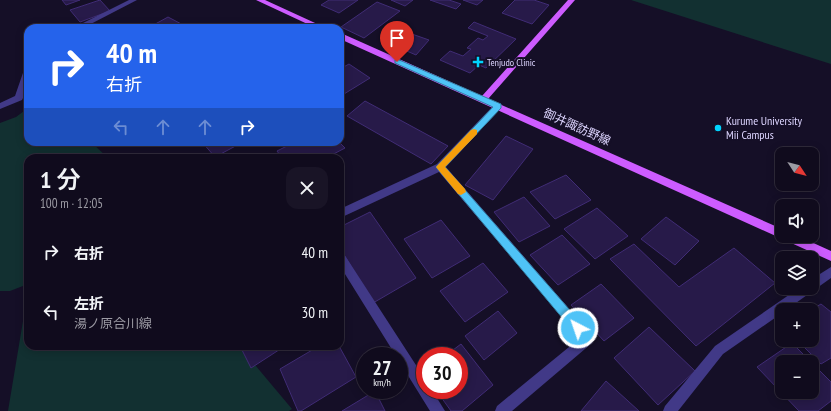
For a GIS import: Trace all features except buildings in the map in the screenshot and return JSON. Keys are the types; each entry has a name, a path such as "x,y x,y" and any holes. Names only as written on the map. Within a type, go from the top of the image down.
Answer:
{"main road":[{"path":"259,0 313,24"},
{"path":"483,100 572,0"},
{"name":"御井諏訪野線","path":"344,38 775,231"},
{"path":"802,243 831,256"}],"street":[{"path":"85,24 134,0"},
{"path":"0,106 19,98 24,82"},
{"path":"344,212 440,167 498,106"},
{"path":"440,167 588,339 502,411"},
{"path":"344,263 438,411"},
{"path":"819,280 831,272"},
{"path":"670,411 719,350 798,295"}],"green space":[{"path":"631,0 831,0 831,64"},
{"path":"24,111 24,146 95,146 104,154 24,154 24,286 10,291 0,291 0,123 16,117"},
{"path":"24,315 24,350 242,350 292,409 289,411 8,411"}],"slow traffic":[{"path":"461,192 440,167 474,132"}],"place":[{"name":"Tenjudo Clinic","path":"478,62"},
{"name":"Kurume University Mii Campus","path":"718,128"}],"route":[{"path":"397,62 498,106 440,167 578,328"}]}
